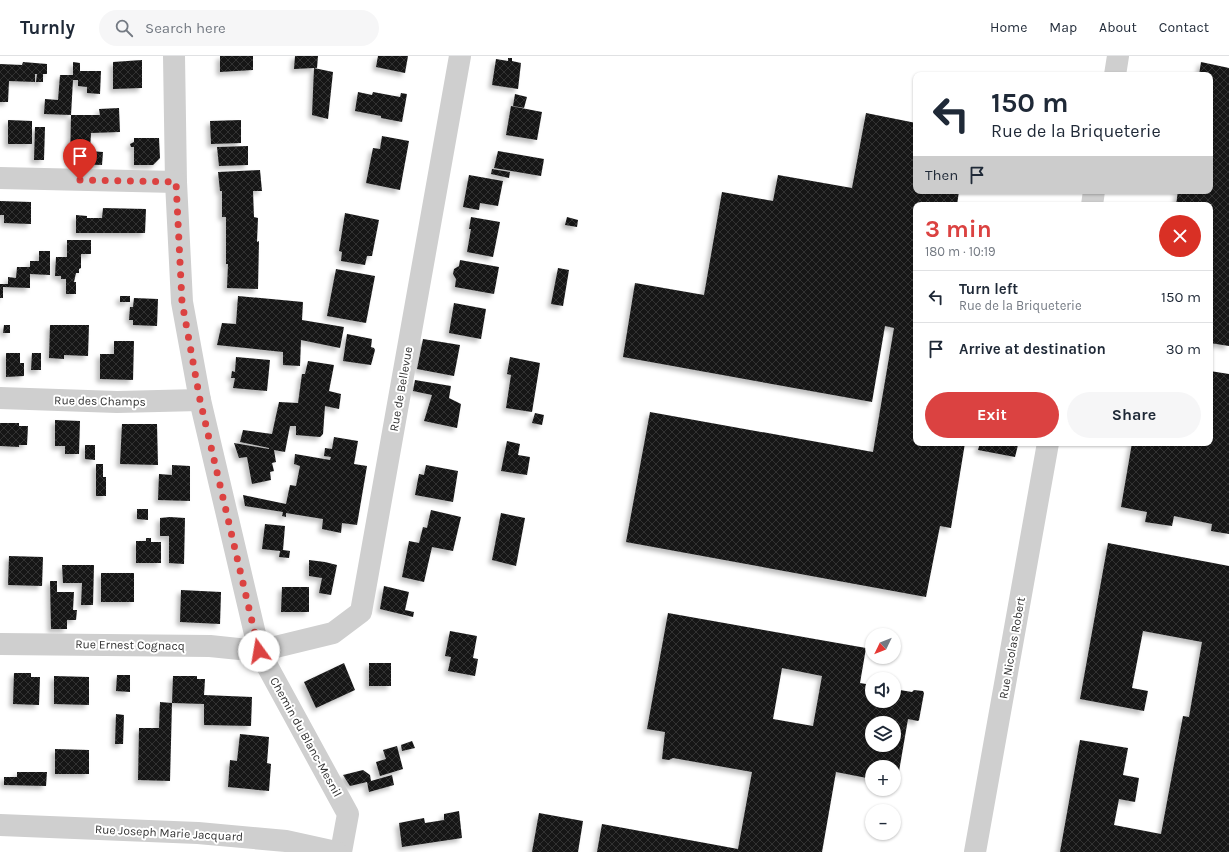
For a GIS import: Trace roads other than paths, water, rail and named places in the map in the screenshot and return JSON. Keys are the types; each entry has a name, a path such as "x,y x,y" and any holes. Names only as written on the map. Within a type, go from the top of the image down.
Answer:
{"street":[{"name":"Chemin du Blanc-Mesnil","path":"174,56 176,182 182,302 200,400 259,651 348,814 342,852"},
{"name":"Rue de Bellevue","path":"259,651 333,633 361,612 460,56"},
{"path":"1115,72 1118,56"},
{"path":"0,178 176,182"},
{"name":"Rue des Champs","path":"0,398 117,402 200,400"},
{"name":"Rue Nicolas Robert","path":"974,852 1047,446"},
{"name":"Rue Ernest Cognacq","path":"0,644 210,646 259,651"},
{"name":"Rue Joseph Marie Jacquard","path":"0,825 198,833 286,841 336,852"}]}
